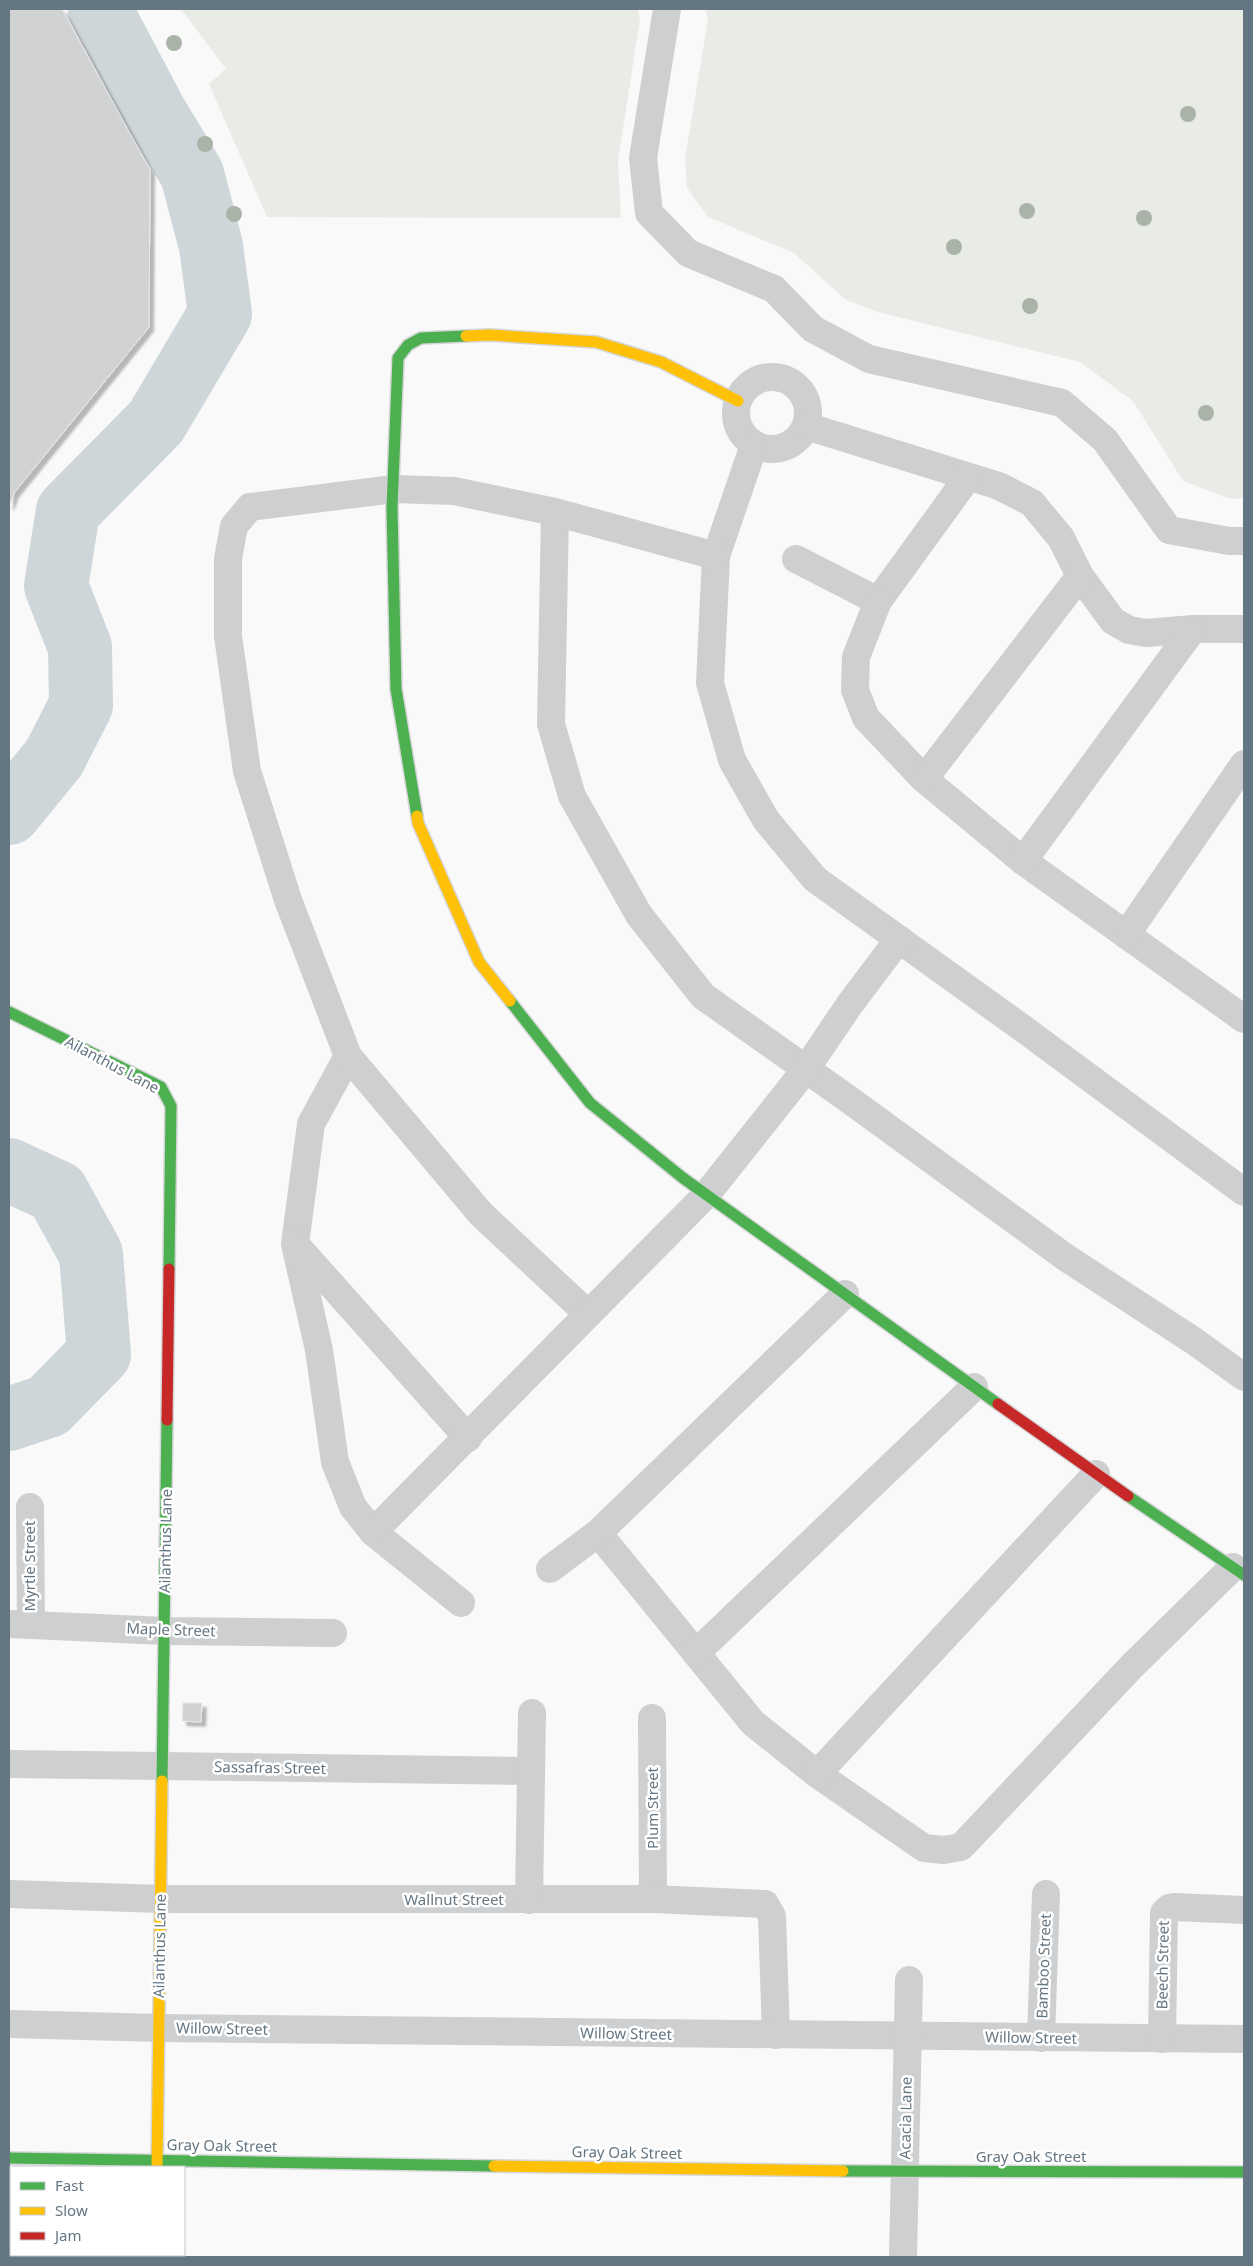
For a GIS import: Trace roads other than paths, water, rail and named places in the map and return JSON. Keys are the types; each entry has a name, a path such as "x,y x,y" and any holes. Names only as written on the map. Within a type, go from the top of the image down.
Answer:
{"street":[{"path":"667,9 643,158 649,213 688,254 774,289 813,329 869,359 1062,403 1105,440 1169,530 1229,541 1244,541"},
{"path":"598,1533 753,1723 818,1774 924,1848 944,1850 961,1847 1132,1666 1238,1571 1096,1474 706,1195 590,1103 479,962 418,823 396,689 392,508 398,358 408,345 421,338 490,335 596,342 661,362 738,401"},
{"path":"766,377 790,382 800,390 806,401 808,413 806,426 800,436 784,447 766,449 754,445 744,437 738,426 736,414 738,401 744,390 754,382 766,377"},
{"path":"806,426 999,486 1032,503 1061,538 1080,576 1113,621 1129,630 1146,633 1193,629 1244,629"},
{"path":"754,445 716,556 710,683 732,760 766,820 815,879 1244,1192"},
{"path":"968,476 878,601 856,657 854,690 866,718 924,779 1023,861 1126,936 1240,1009"},
{"path":"588,1314 481,1214 348,1056 288,900 247,771 228,636 228,559 234,526 250,507 394,489 454,491 554,512 716,556"},
{"path":"554,512 551,724 572,796 639,915 703,996 1065,1257 1194,1341 1244,1377"},
{"path":"796,560 878,601"},
{"path":"924,779 1080,576"},
{"path":"1023,861 1193,629"},
{"path":"1126,936 1244,764"},
{"path":"373,1532 468,1438 706,1195 806,1069 850,1004 899,940"},
{"name":"Ailanthus Lane","path":"9,1012 161,1087 168,1096 171,1106 157,2164"},
{"path":"348,1056 311,1124 295,1244 319,1350 336,1462 353,1507 373,1532 460,1603"},
{"path":"295,1244 468,1438"},
{"path":"550,1569 598,1533 845,1294"},
{"path":"696,1654 974,1387"},
{"path":"818,1774 1096,1474"},
{"name":"Myrtle Street","path":"20,1624 30,1507"},
{"name":"Maple Street","path":"20,1624 165,1631 333,1634"},
{"path":"529,1900 532,1713"},
{"name":"Plum Street","path":"652,1718 653,1899"},
{"name":"Sassafras Street","path":"9,1764 531,1771"},
{"name":"Wallnut Street","path":"9,1894 161,1899 653,1899 766,1904 772,1916 776,2035"},
{"name":"Bamboo Street","path":"1041,2038 1046,1894"},
{"name":"Beech Street","path":"1162,2039 1164,1913 1169,1908 1174,1907 1244,1910"},
{"name":"Acacia Lane","path":"903,2257 909,1980"},
{"name":"Willow Street","path":"9,2024 159,2028 1244,2039"},
{"name":"Gray Oak Street","path":"9,2158 157,2164 905,2172 1244,2172"}],"waterway":[{"path":"9,813 54,758 81,705 80,647 56,586 68,511 156,422 220,314 211,246 192,174 155,113 100,9"},
{"path":"9,1170 57,1192 91,1254 99,1354 48,1406 9,1419"}]}
